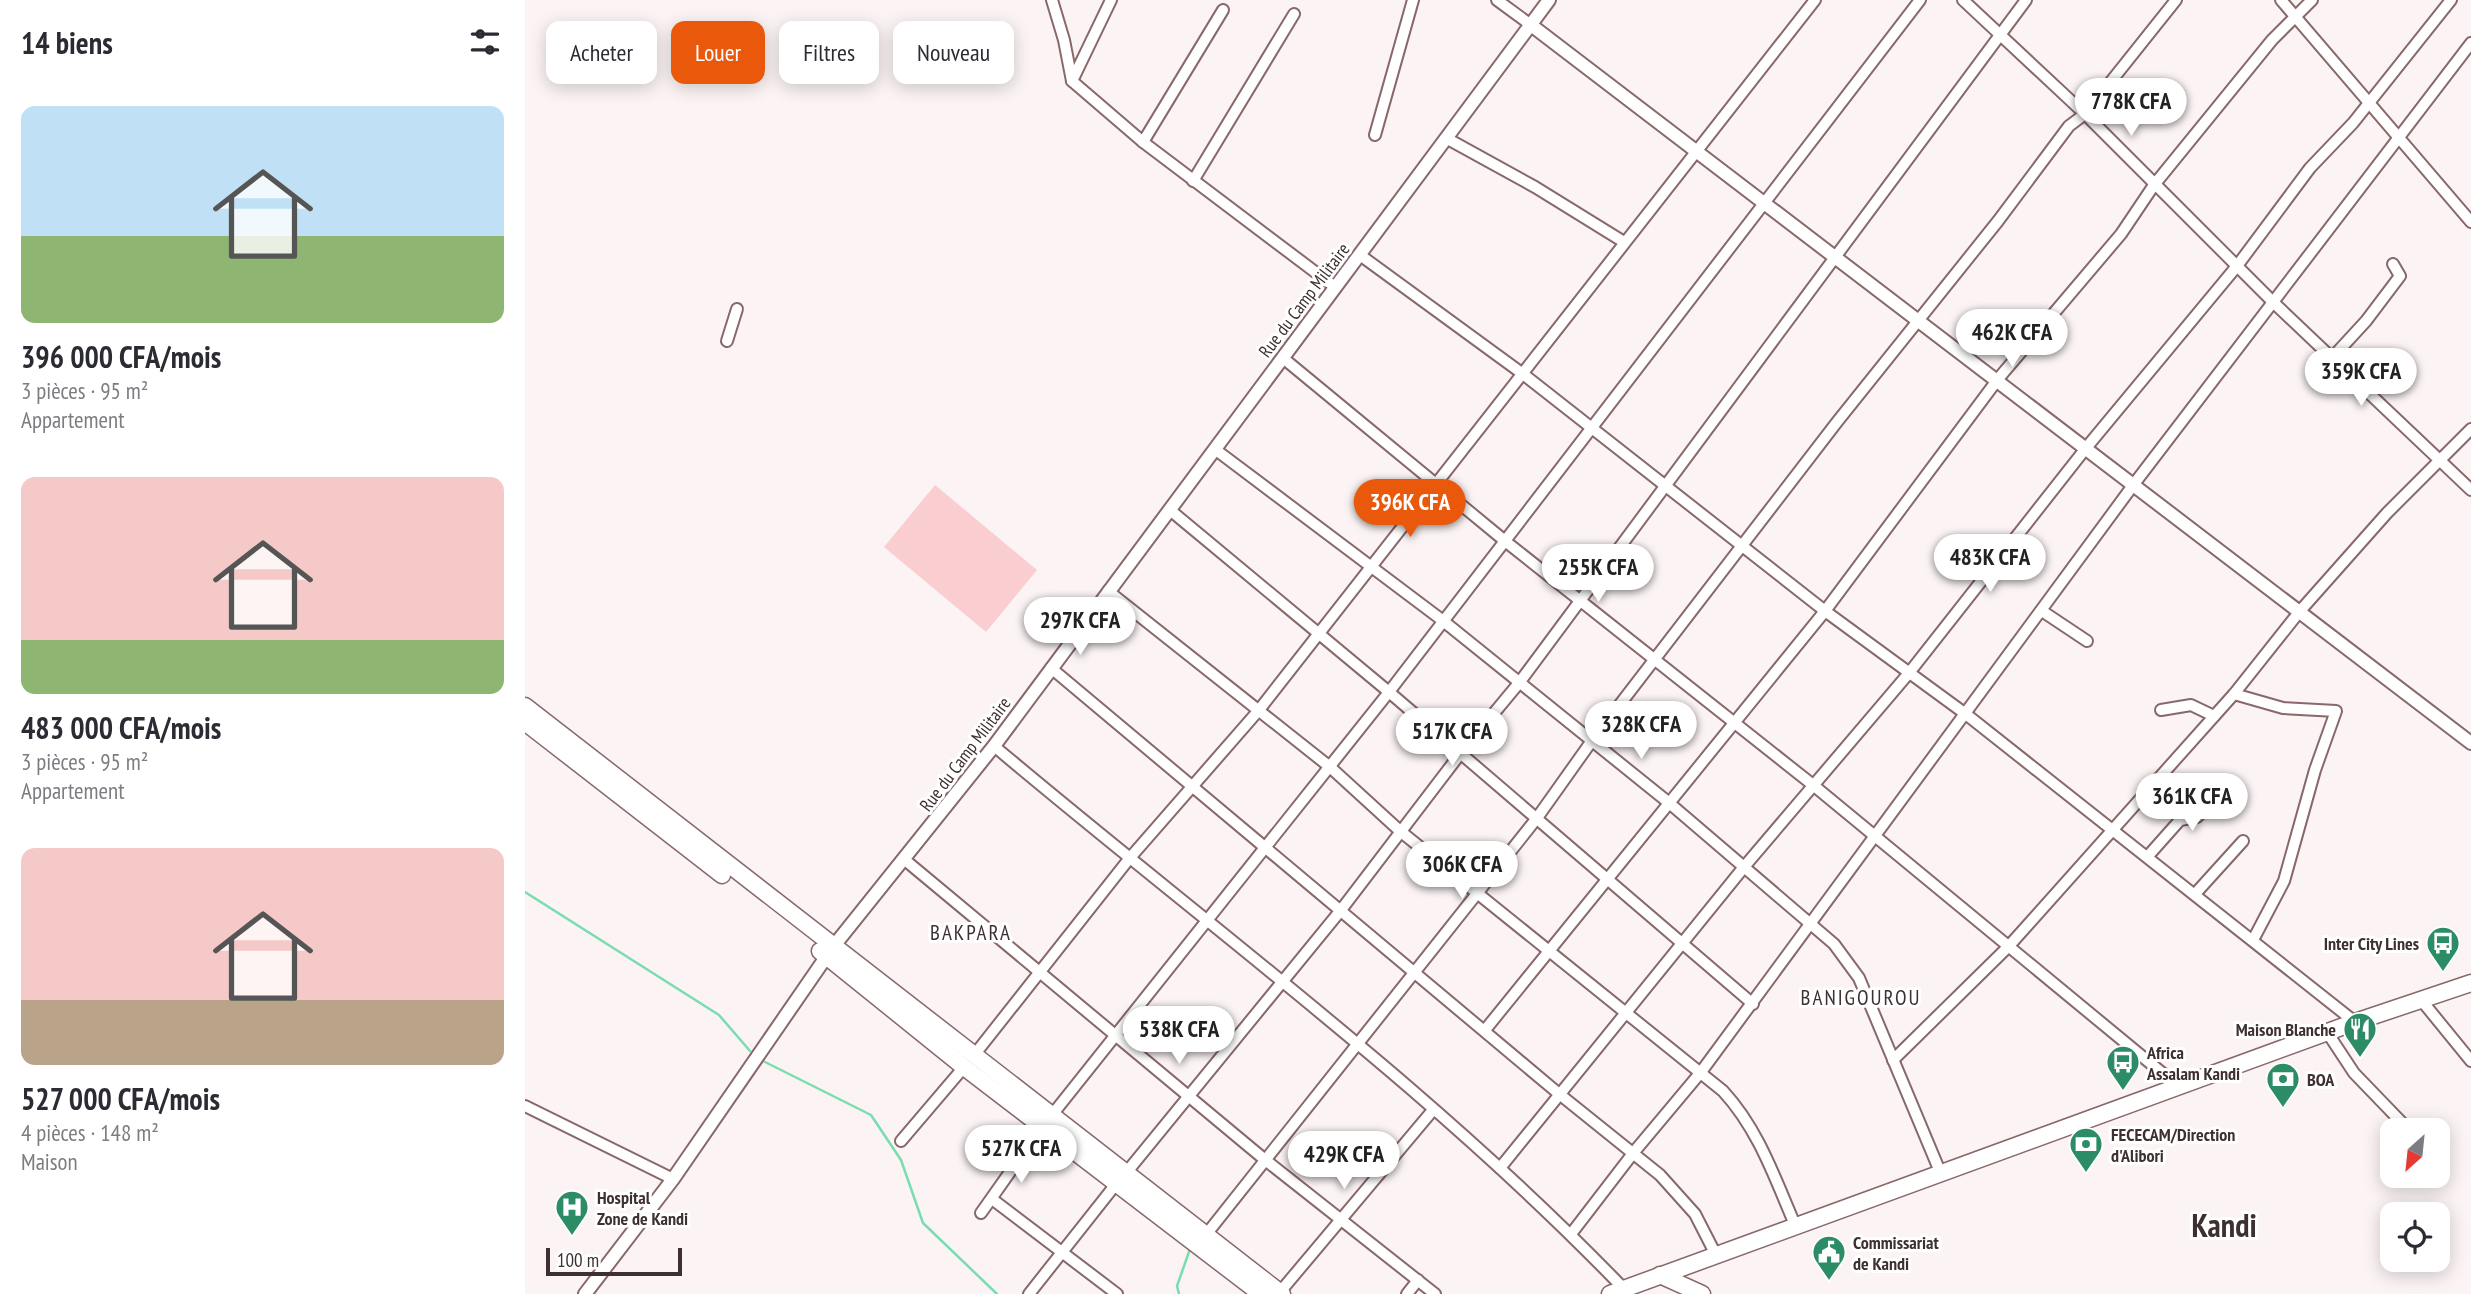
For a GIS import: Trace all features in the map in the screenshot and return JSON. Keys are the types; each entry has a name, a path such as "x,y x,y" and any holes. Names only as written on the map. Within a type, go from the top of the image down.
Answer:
{"main road":[{"path":"525,706 830,952 964,1067 1205,1236 1281,1293"},
{"path":"525,722 830,952 975,1054 1052,1115 1121,1179 1261,1294"},
{"path":"1617,1291 2327,1032 2471,984"},
{"path":"1660,1275 1702,1294"}],"street":[{"path":"1052,0 1065,40 1072,81 1143,142 1335,287"},
{"path":"1072,81 1111,0"},
{"path":"1375,135 1413,0"},
{"path":"1497,0 1920,319 2471,743"},
{"name":"Rue du Camp Militaire","path":"585,1294 673,1179 830,952 994,746 1549,0"},
{"path":"975,1054 1129,859 1259,710 1815,0"},
{"path":"1052,1115 1389,692 1590,426 1667,331 1763,201 1920,0"},
{"path":"1963,0 2085,114 2273,302 2471,490"},
{"path":"1029,1294 1341,910 1518,683 2026,0"},
{"path":"1205,1236 1537,818 1591,742 2048,157 2069,126 2085,114 2176,0"},
{"path":"2281,0 2471,222"},
{"path":"1485,1030 1733,720 1825,611 1997,379 2121,234 2154,185 2294,15 2312,0"},
{"path":"1500,1168 1558,1093 1744,867 1909,673 2086,448 2237,266 2310,168 2369,102 2451,0"},
{"path":"1143,142 1223,10"},
{"path":"1193,181 1294,14"},
{"path":"1571,1234 1753,1004 2134,484 2397,136 2471,43"},
{"path":"1446,138 1535,187 1624,242"},
{"path":"1360,255 1523,374 1825,611 2115,829 2355,1022"},
{"path":"2332,359 2366,321 2400,275 2393,264"},
{"path":"727,341 737,309"},
{"path":"1283,358 1505,541 1582,599 1813,785 2178,1086"},
{"path":"1893,1060 2008,947 2234,694 2299,611 2387,513 2471,429"},
{"path":"1216,450 1442,620 1668,802 1834,944 1852,965 1941,1174"},
{"path":"1170,510 1389,692 1753,1004"},
{"path":"1108,591 1330,767 1400,831 1701,1072 1744,1116 1764,1150 1796,1227"},
{"path":"2042,611 2087,641"},
{"path":"1051,668 1558,1093 1634,1152 1682,1197 1716,1255"},
{"path":"2234,694 2283,708 2336,711 2315,770 2284,881 2253,940"},
{"path":"2161,710 2191,705 2214,716"},
{"path":"994,746 1282,982 1500,1168 1571,1234 1617,1291"},
{"path":"2148,856 2180,820 2197,817 2215,800"},
{"path":"2195,894 2243,841"},
{"path":"905,860 1264,1159 1435,1294"},
{"path":"2422,1001 2471,1061"},
{"path":"2327,1032 2354,1073 2397,1118"},
{"path":"901,1142 964,1067"},
{"path":"525,1106 673,1179"},
{"path":"1281,1293 1433,1110"},
{"path":"981,1213 1034,1138"},
{"path":"992,1199 1117,1294"},
{"path":"1407,1294 1418,1280"}],"shaded area":[{"path":"935,485 1037,570 986,632 884,547"}],"waterway":[{"path":"525,892 719,1015 750,1051"},
{"path":"763,1061 871,1115 901,1160 923,1223 997,1294"},
{"path":"1179,1294 1177,1286 1190,1249"}],"place":[{"name":"Inter City Lines","path":"2443,973"},
{"name":"Maison Blanche","path":"2360,1059"},
{"name":"Africa Assalam Kandi","path":"2123,1092"},
{"name":"BOA","path":"2283,1109"},
{"name":"FECECAM/Direction d'Alibori","path":"2086,1174"},
{"name":"Hospital Zone de Kandi","path":"572,1237"},
{"name":"Commissariat de Kandi","path":"1829,1282"}],"district":[{"name":"BAKPARA","path":"971,932"},
{"name":"BANIGOUROU","path":"1861,997"},
{"name":"Kandi","path":"2224,1225"}]}
